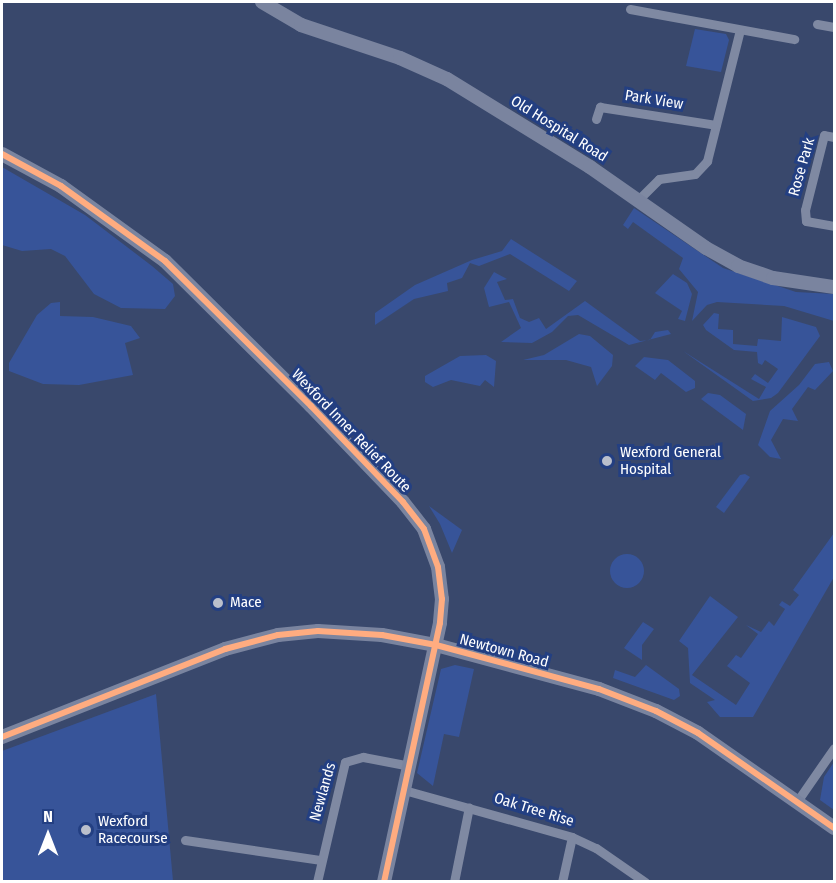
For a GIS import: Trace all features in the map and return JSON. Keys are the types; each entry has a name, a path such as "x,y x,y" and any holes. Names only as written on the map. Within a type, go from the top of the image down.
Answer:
{"street":[{"name":"Old Hospital Road","path":"262,2 301,25 400,58 447,79 639,199 738,266 773,278 834,287"},
{"path":"630,9 794,39"},
{"path":"817,24 834,27"},
{"path":"639,199 659,179 694,174 702,168 716,125 740,30"},
{"name":"Park View","path":"596,119 600,107 716,125"},
{"name":"Rose Park","path":"834,137 824,135 805,210 806,221 834,225"},
{"name":"Wexford Inner Relief Route","path":"2,154 61,186 165,261 403,502 424,529 438,567 442,599 436,645 384,882"},
{"name":"Newtown Road","path":"2,737 225,649 278,635 356,633 436,645 599,688 656,711 698,733 798,800 834,828"},
{"path":"798,800 834,748"},
{"name":"Newlands","path":"317,882 320,860 345,762 363,757 411,766"},
{"name":"Oak Tree Rise","path":"404,790 572,837 601,850 645,882"},
{"path":"454,882 469,807"},
{"path":"562,882 572,837"},
{"path":"185,840 320,860"}],"shaded area":[{"path":"695,29 726,34 729,40 721,72 686,66"},
{"path":"2,167 85,215 173,284 175,296 165,309 121,308 94,294 65,256 51,249 22,251 2,245"},
{"path":"634,208 723,268 796,292 834,294 834,321 784,306 717,302 707,305 692,321 698,292 679,269 683,258 633,222 628,229 623,225"},
{"path":"511,239 577,281 569,291 510,254 479,266 470,263 462,278 447,283 448,291 414,299 375,325 375,313 415,285 472,260 502,251"},
{"path":"494,272 507,279 497,282 505,300 513,299 520,318 529,322 539,318 546,329 585,301 640,341 647,340 629,345 578,315 568,316 552,332 532,343 501,342 521,328 509,302 489,307 484,288"},
{"path":"673,274 687,283 692,294 685,321 678,319 682,311 655,293"},
{"path":"60,302 60,316 93,317 131,326 140,338 125,343 133,375 79,385 43,384 9,371 9,363 37,315 51,303"},
{"path":"714,313 719,314 718,329 733,330 733,344 757,346 758,339 781,341 782,317 816,327 820,336 778,393 771,398 753,401 683,351 759,399 766,387 751,379 755,374 768,383 778,369 765,360 762,365 758,363 757,352 734,350 706,330 703,325"},
{"path":"668,330 671,334 650,339 655,332"},
{"path":"579,334 590,336 613,355 612,366 597,386 591,367 566,360 523,360 544,355"},
{"path":"486,355 496,361 494,387 485,380 480,386 451,380 433,387 425,382 425,376 460,356"},
{"path":"644,357 668,360 695,381 695,388 686,392 661,373 655,380 635,366"},
{"path":"829,362 833,371 815,390 808,387 792,409 798,421 783,419 771,440 781,459 770,457 758,445 770,411 799,385 815,364"},
{"path":"708,393 720,395 746,414 743,430 701,399"},
{"path":"745,474 750,477 724,513 716,507 740,475"},
{"path":"429,506 462,530 452,553 440,524"},
{"path":"834,533 834,577 753,717 720,717 707,702 715,700 690,683 688,648 679,641 710,596 738,617 692,675 736,705 750,683 727,666 736,655 741,658 758,634 746,625 761,632 769,621 774,626 785,609 779,605 782,601 790,606 799,595 793,590"},
{"path":"627,554 639,559 644,571 639,583 627,588 615,583 610,571 615,559"},
{"path":"643,622 654,629 642,645 642,660 624,648"},
{"path":"455,665 474,669 459,737 444,734 433,786 417,773 441,669"},
{"path":"646,665 679,689 680,696 674,700 613,678 615,670 635,677"},
{"name":"Wexford Racecourse","path":"156,694 173,881 2,881 2,751"},
{"path":"834,762 834,810 820,800 824,777"}],"cycle path":[{"path":"2,154 61,186 165,261 311,406 403,502 424,529 438,567 442,599 440,623 384,882"},
{"path":"2,737 225,649 278,635 318,631 382,635 436,645 599,689 656,711 698,733 834,828"}],"place":[{"name":"Wexford General Hospital","path":"607,461"},
{"name":"Mace","path":"218,603"},
{"name":"Wexford Racecourse","path":"86,830"}]}
